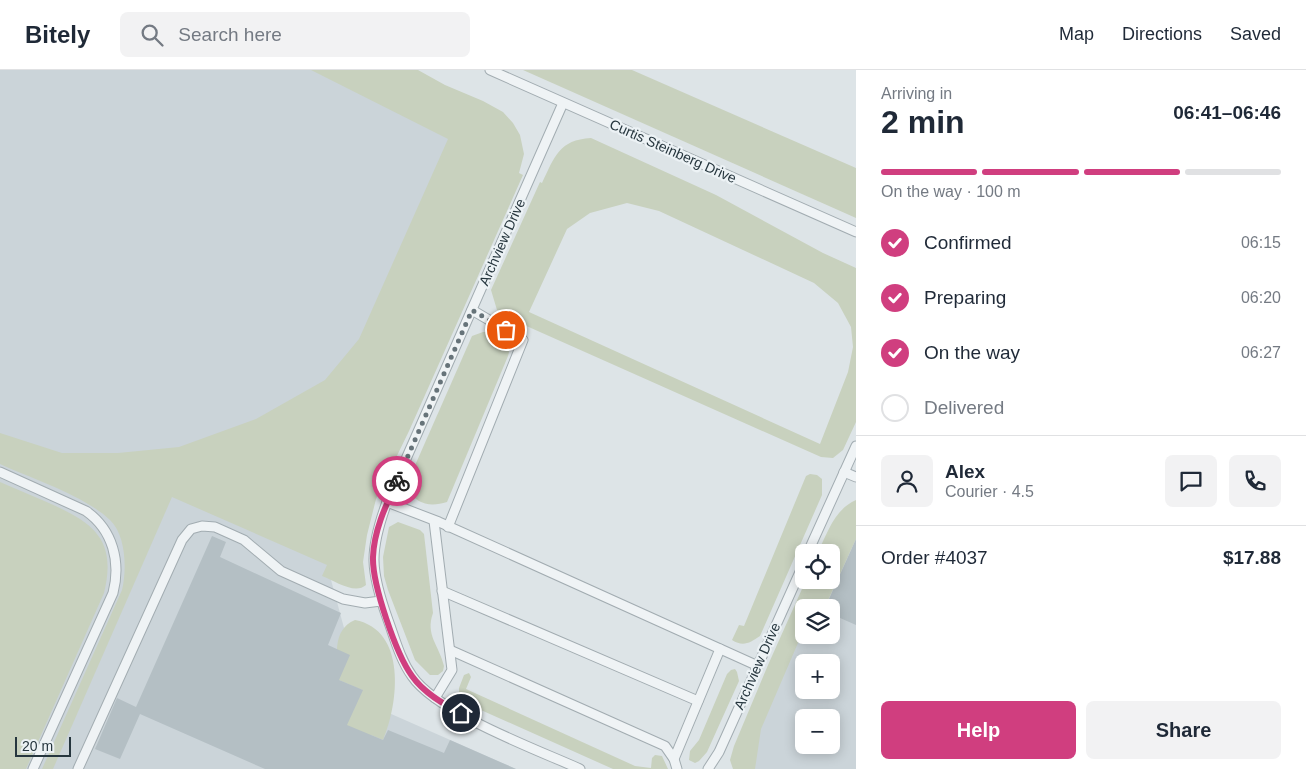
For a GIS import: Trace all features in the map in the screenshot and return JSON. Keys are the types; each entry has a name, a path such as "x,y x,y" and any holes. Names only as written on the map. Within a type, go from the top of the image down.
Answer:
{"lane":[{"name":"Curtis Steinberg Drive","path":"490,70 856,232"},
{"name":"Archview Drive","path":"563,103 387,502 376,531 373,557 375,581 381,601 412,677 436,698 496,732 580,769"},
{"path":"448,526 523,340 472,310"},
{"path":"812,544 856,446"},
{"path":"0,472 86,511 95,518 110,537 116,564 117,578 113,594 33,769"},
{"path":"844,472 856,477"},
{"path":"387,502 448,526 758,666"},
{"path":"434,521 452,670 436,698"},
{"path":"78,769 182,540 191,529 202,526 215,528 244,540 281,570 343,599 365,603 381,601"},
{"name":"Archview Drive","path":"708,769 719,752 795,583"},
{"path":"442,591 698,701"},
{"path":"674,758 720,649"},
{"path":"450,650 665,746 674,758 677,769"}],"shaded area":[{"path":"0,70 319,70 452,136 327,565 364,702 516,769 0,769"},
{"path":"856,539 856,769 740,769 795,635 795,644 840,644 840,599 829,599 833,589 840,589 840,574"}],"green space":[{"path":"311,70 418,70 503,112 513,123 520,135 524,154 519,173 523,175 409,431 376,499 367,535 363,562 366,585 356,589 339,584 322,576 327,565 172,497 53,769 42,769 122,590 124,582 124,553 115,526 99,511 73,496 0,464 0,433 62,453 118,453 179,447 256,419 325,380 359,339 448,139"},
{"path":"523,70 632,70 856,168 856,218"},
{"path":"591,138 716,195 823,253 856,268 856,422 843,450 833,458 821,457 522,324 497,310 491,290 540,182 542,183 559,151 580,139","holes":["627,203 659,211 814,283 838,303 851,327 853,347 848,372 820,444 529,312 567,229 590,213"]},
{"path":"483,332 494,333 507,340 509,344 508,356 447,502 424,503 415,498 409,488 413,470 472,336"},
{"path":"810,474 817,475 822,479 822,495 800,544 795,544 795,556 760,636 753,641 743,644 736,642 732,640 739,625 744,626 806,476"},
{"path":"0,482 65,510 90,526 104,547 107,559 104,593 26,769 0,769"},
{"path":"856,500 856,539 840,574 840,544 822,544 837,516 848,504"},
{"path":"398,522 420,530 424,534 433,613 431,628 444,666 443,671 438,675 430,675 415,660 384,576 383,557 389,527"},
{"path":"802,589 833,589 829,599 798,599"},
{"path":"795,605 795,644 798,644 761,729 755,769 733,769 730,760 734,746"},
{"path":"355,620 372,627 384,638 391,653 395,688 389,725 383,740 371,735 359,761 335,751 362,690 339,680 338,672 337,646 339,638 347,625"},
{"path":"735,669 739,681 707,752 695,763 689,760 690,751 699,740 727,674"},
{"path":"469,673 471,677 466,689 635,766 651,768 652,758 655,755 662,756 668,769 613,769 463,702 459,699 459,688 464,675"}],"building":[{"path":"212,536 226,542 220,557 341,613 328,645 350,655 339,680 363,690 347,725 383,740 388,730 444,753 450,740 516,769 265,769 140,714 120,759 95,749 117,698 136,707"},
{"path":"856,539 856,625 840,618 840,599 829,599 834,589 840,589 840,575"}],"way so far":[{"path":"397,481 472,310 506,330"}],"route":[{"path":"397,481 376,531 373,557 375,581 402,659 412,677 442,703 461,713"}]}
